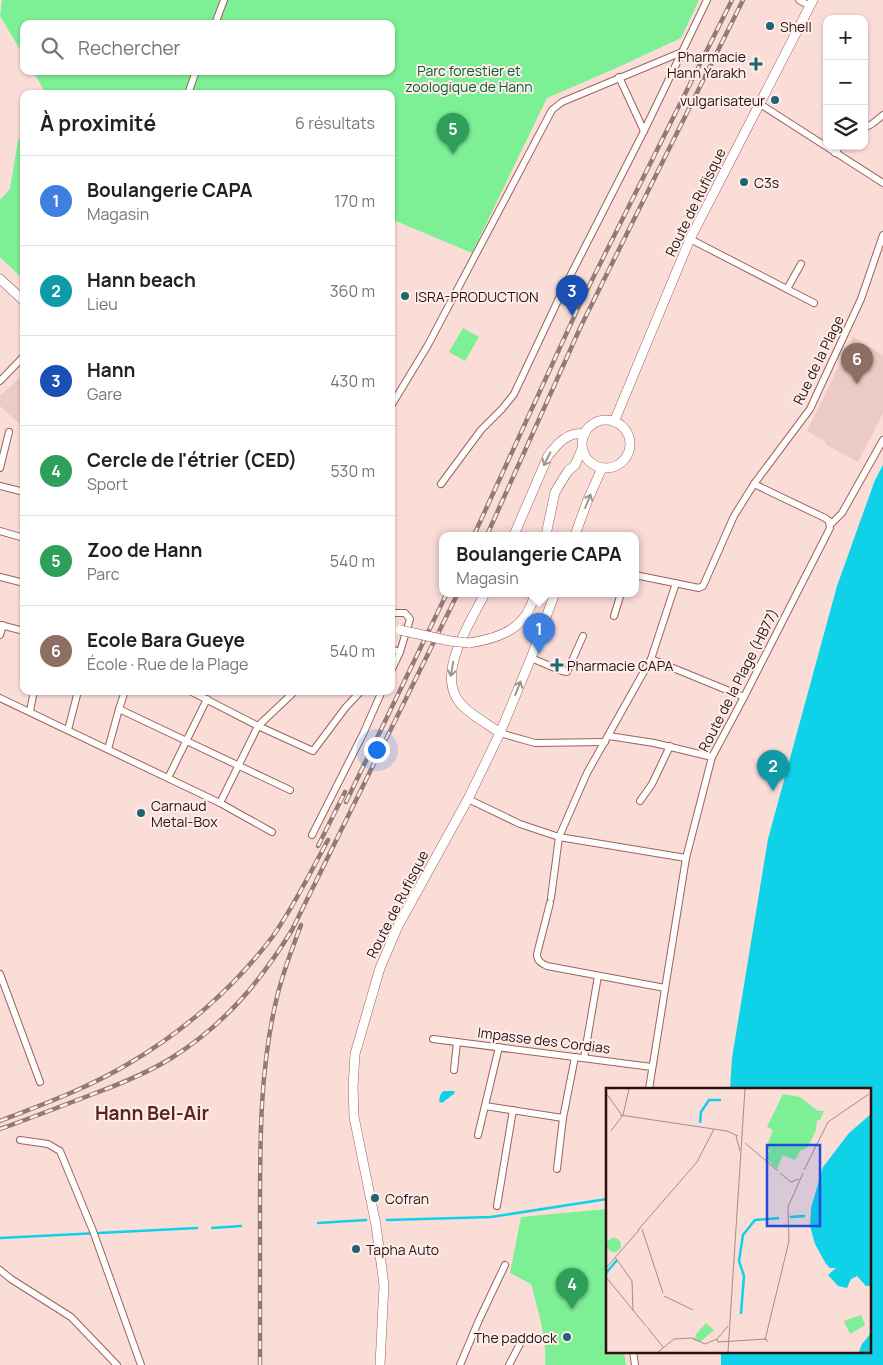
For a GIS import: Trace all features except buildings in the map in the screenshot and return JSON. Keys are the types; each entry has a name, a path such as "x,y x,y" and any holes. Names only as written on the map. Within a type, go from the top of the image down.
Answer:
{"main road":[{"name":"Route de Rufisque","path":"614,422 690,239 812,3"},
{"path":"0,279 20,297"},
{"path":"547,532 555,492 575,465 582,449 585,434 594,424 608,421 621,426 626,432 630,446 624,460 610,468 602,468 592,463 582,449"},
{"path":"515,532 548,456 555,446 566,437 578,433 585,434"},
{"path":"575,465 592,463"},
{"path":"576,532 602,468"},
{"path":"483,597 456,651 450,680 453,693 460,704 500,733"},
{"path":"395,629 469,644 489,640 505,634 516,626 532,603 534,597"},
{"name":"Route de Rufisque","path":"380,1365 384,1285 376,1225 354,1117 355,1054 380,968 398,926 468,799 500,733 553,597"}],"street":[{"path":"216,20 224,0"},
{"path":"441,484 481,430 514,394 561,294 644,131 706,0"},
{"path":"799,0 812,3"},
{"path":"395,399 428,345 552,110 562,102 682,52"},
{"path":"189,90 195,75"},
{"path":"619,77 644,131"},
{"path":"760,104 883,183"},
{"path":"868,126 883,115"},
{"name":"Rue de la Plage","path":"676,584 699,588 704,586 734,516 754,484 810,409 861,299 883,235"},
{"path":"690,239 814,303"},
{"path":"788,290 801,264"},
{"path":"0,381 20,360"},
{"path":"0,468 9,432"},
{"name":"Route de la Plage (HB77)","path":"649,1088 686,858 712,757 830,525 842,513 883,440"},
{"path":"754,484 825,518 830,525"},
{"path":"0,486 20,491"},
{"path":"0,531 20,537"},
{"path":"639,576 676,584 651,658 587,773 559,838 551,901 537,959 547,966 665,988"},
{"path":"0,577 20,582"},
{"path":"614,616 620,597"},
{"path":"395,613 405,614 410,619 395,663"},
{"path":"0,635 1,625 20,630"},
{"path":"530,658 567,672 583,636"},
{"path":"395,650 400,652"},
{"path":"395,656 400,652"},
{"path":"651,658 744,697"},
{"path":"30,711 33,695"},
{"path":"68,730 77,695"},
{"path":"108,749 124,695"},
{"path":"198,695 258,726 313,751 357,695"},
{"path":"220,803 258,726 291,695"},
{"path":"312,835 363,734 380,695"},
{"path":"0,698 220,803 272,832"},
{"path":"168,778 206,699"},
{"path":"119,709 290,790"},
{"path":"500,733 535,743 607,739 670,746 712,757"},
{"path":"640,801 652,784 670,746"},
{"path":"468,799 520,824 559,838 686,858"},
{"path":"0,974 40,1082"},
{"path":"584,1058 598,976"},
{"name":"Impasse des Cordias","path":"433,1039 652,1067"},
{"path":"454,1070 457,1042"},
{"path":"478,1135 499,1047"},
{"path":"557,1170 563,1118 574,1057"},
{"path":"485,1106 563,1118"},
{"path":"497,1206 513,1110"},
{"path":"20,1140 48,1144 60,1152 93,1231 141,1365"},
{"path":"460,1365 505,1265"},
{"path":"0,1270 71,1317 117,1365"},
{"path":"509,1365 522,1340"},
{"path":"633,1352 635,1365"}],"shaded area":[{"path":"853,337 883,355 883,413 858,462 825,444 826,442 807,431"},
{"path":"20,377 20,424 0,406 0,396"}],"green space":[{"name":"Parc forestier et zoologique de Hann","path":"2,0 699,0 681,38 547,98 472,253 395,221 395,90 44,90 35,75 395,75 395,20 20,20 20,49 0,16"},
{"path":"20,138 20,276 0,257 0,200 10,189 18,140"},
{"path":"463,328 479,337 465,361 449,352"},
{"path":"606,1209 606,1352 624,1352 626,1365 545,1365 543,1334 531,1284 510,1273 521,1217"}],"water":[{"path":"883,465 883,1365 721,1365 721,1352 870,1352 870,1088 730,1088 732,1058 768,839 837,586 875,480"},
{"path":"444,1091 454,1091 455,1093 442,1103 439,1101"}],"waterway":[{"path":"387,1220 491,1217 606,1199"},
{"path":"318,1223 366,1220"},
{"path":"212,1228 241,1226"},
{"path":"0,1238 197,1228"}],"railway":[{"path":"475,532 579,306 732,0"},
{"path":"488,532 581,326 743,0"},
{"path":"346,802 445,597"},
{"path":"0,1129 124,1082 163,1063 209,1031 240,1001 267,967 292,930 456,597"},
{"path":"318,846 345,792"},
{"path":"0,1121 66,1095 113,1073 169,1038 207,1007 242,973 281,925 328,840"},
{"path":"260,1365 260,1156 264,1076 271,1023 277,997 301,925"}],"place":[{"name":"Shell","path":"770,26"},
{"name":"Pharmacie Hann Yarakh","path":"756,64"},
{"name":"vulgarisateur","path":"775,100"},
{"name":"Zoo de Hann","path":"453,154"},
{"name":"C3s","path":"744,182"},
{"name":"ISRA-PRODUCTION","path":"405,296"},
{"name":"Hann","path":"572,316"},
{"name":"Ecole Bara Gueye","path":"857,384"},
{"name":"Boulangerie CAPA","path":"539,654"},
{"name":"Pharmacie CAPA","path":"557,665"},
{"name":"Hann beach","path":"773,791"},
{"name":"Carnaud Metal-Box","path":"141,813"},
{"name":"Cofran","path":"375,1198"},
{"name":"Tapha Auto","path":"356,1249"},
{"name":"Cercle de l'étrier (CED)","path":"572,1309"},
{"name":"The paddock","path":"567,1337"}],"district":[{"name":"Hann Bel-Air","path":"152,1113"}]}
